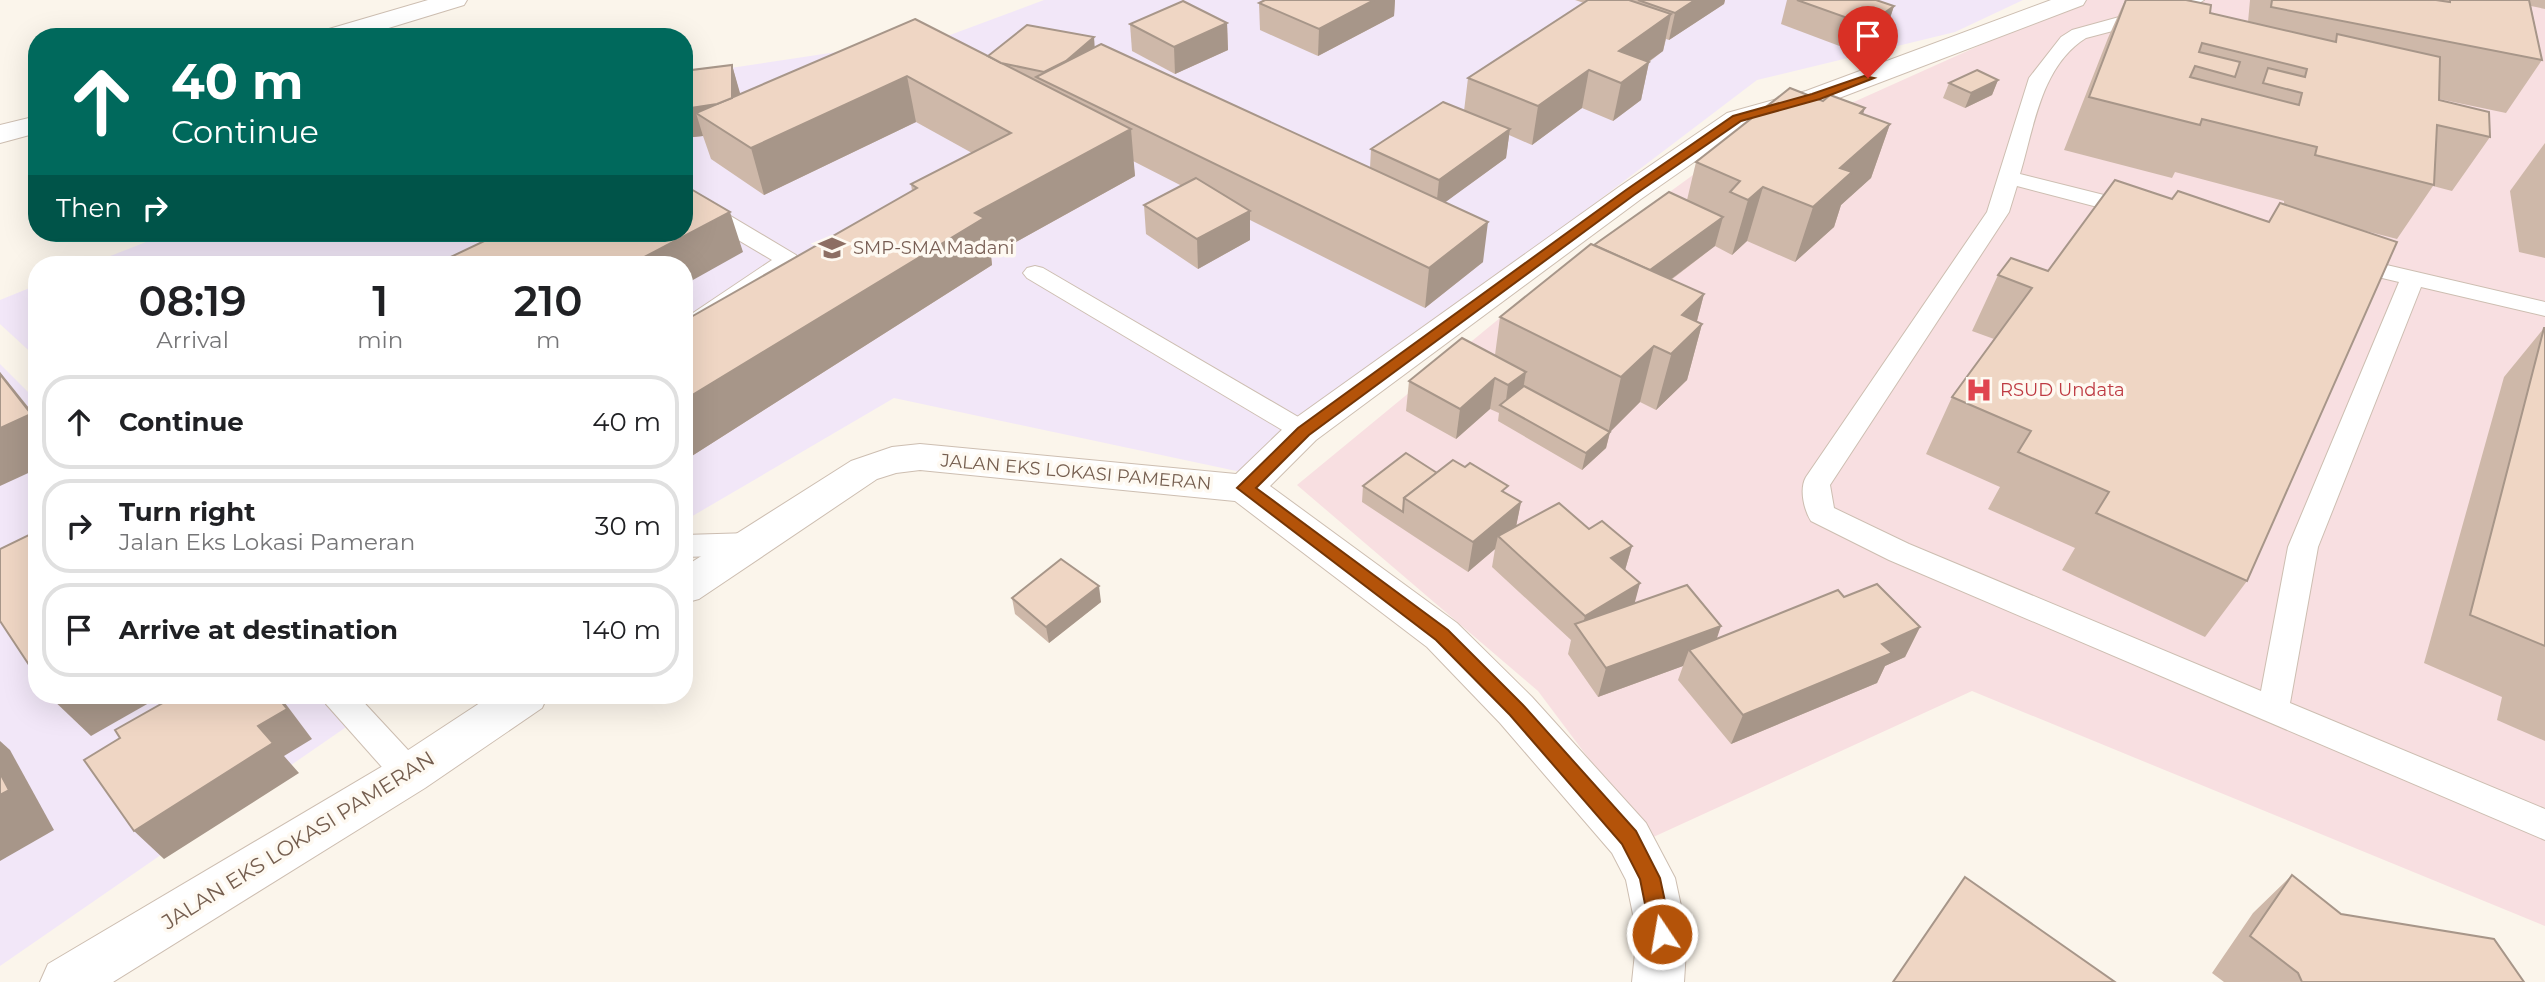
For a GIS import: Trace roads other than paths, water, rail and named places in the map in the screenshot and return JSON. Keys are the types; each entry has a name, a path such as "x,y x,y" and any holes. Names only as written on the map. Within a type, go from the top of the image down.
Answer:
{"street":[{"path":"361,28 455,0"},
{"path":"1657,982 1662,934 1650,878 1629,838 1516,710 1442,635 1245,488 1303,431 1630,193 1737,119 1816,97 2074,0"},
{"path":"0,134 28,126"},
{"name":"JALAN EKS LOKASI PAMERAN","path":"693,582 864,470 892,460 920,457 1245,488"},
{"name":"JALAN EKS LOKASI PAMERAN","path":"66,982 409,774 513,704"}],"lane":[{"path":"2195,0 2179,8 2079,34 2068,41 2039,78 1998,212 1816,484 1821,514 1899,552 2545,825"},
{"path":"2010,178 2157,215"},
{"path":"693,203 788,260 693,324"},
{"path":"2332,259 2545,309"},
{"path":"1035,273 1303,431"},
{"path":"2273,710 2303,547 2412,279"},
{"path":"693,546 750,544"},
{"path":"345,704 409,774"}],"place":[{"name":"SMP-SMA Madani","path":"832,248"},
{"name":"RSUD Undata","path":"1979,390"}]}
